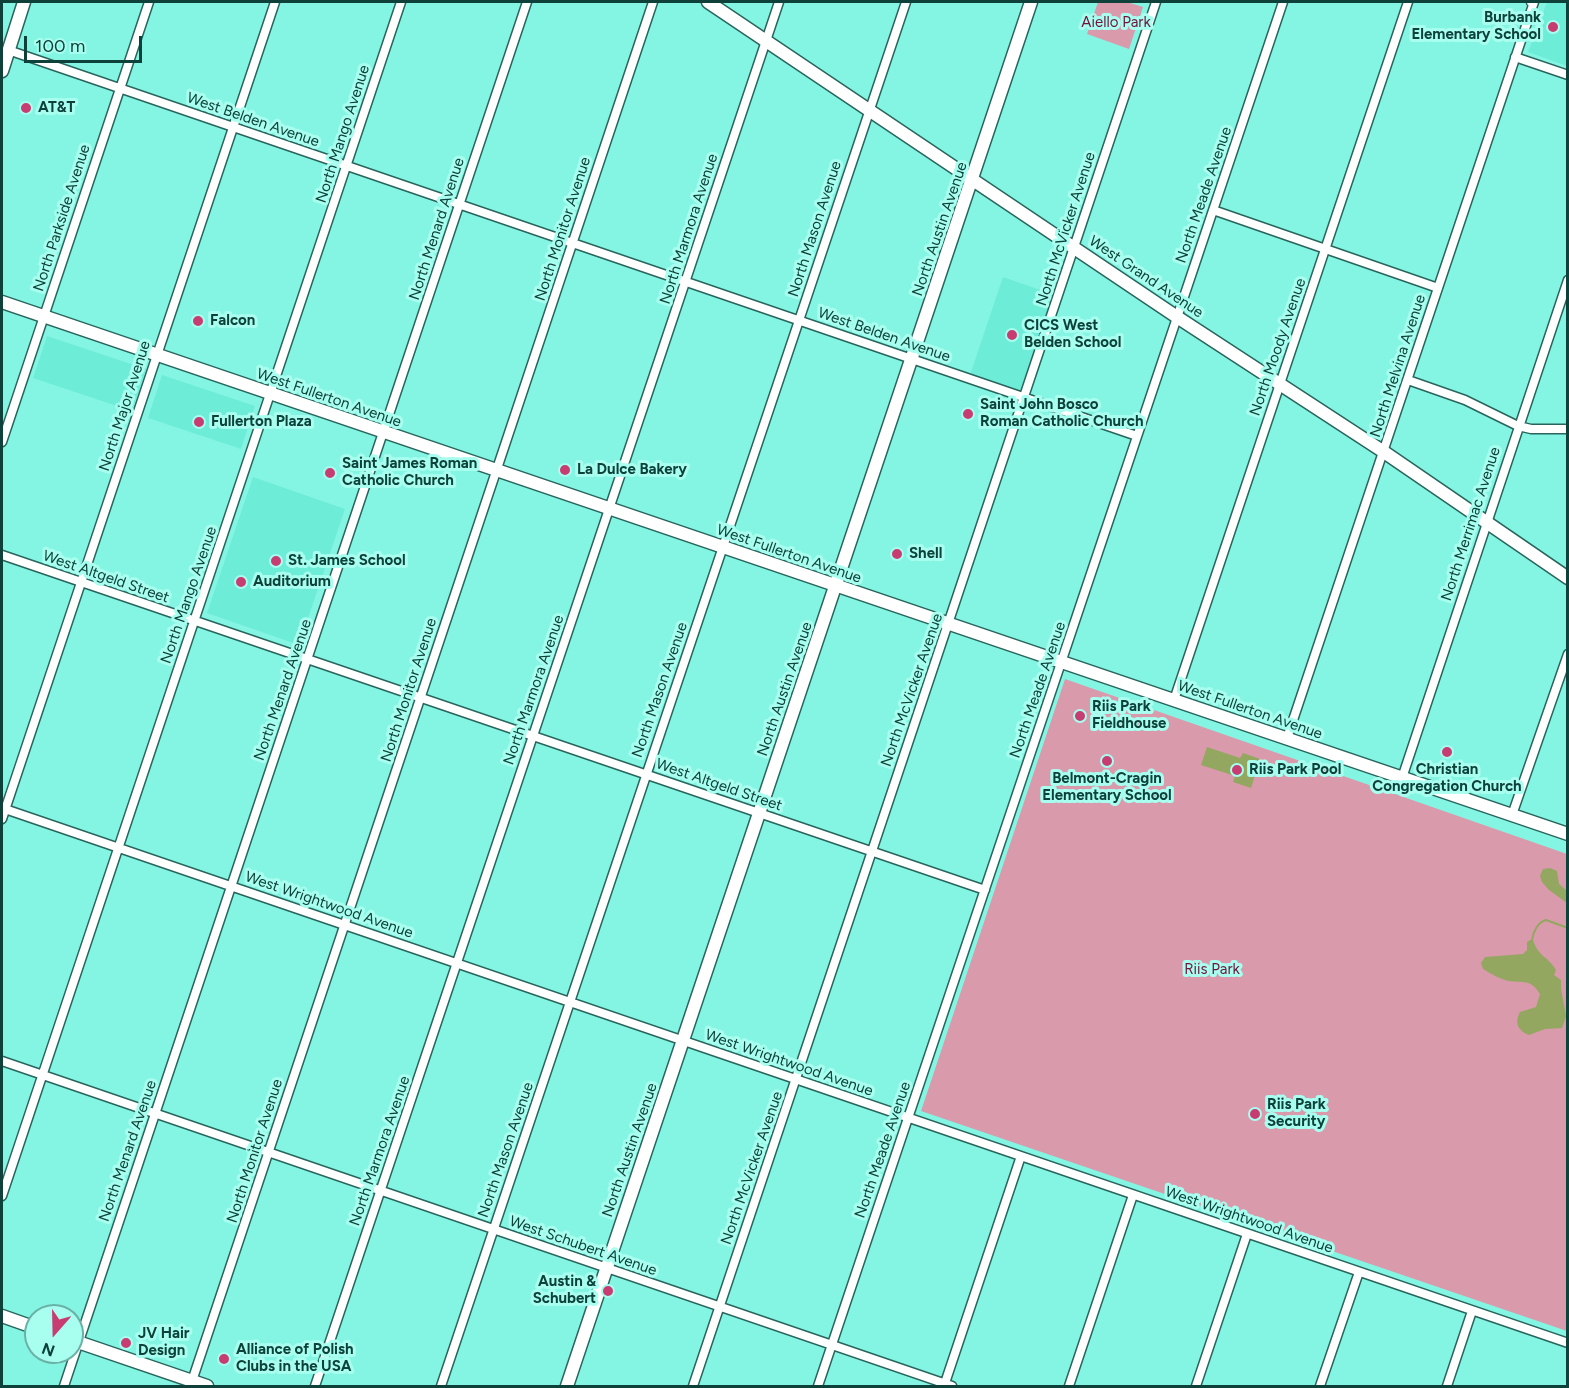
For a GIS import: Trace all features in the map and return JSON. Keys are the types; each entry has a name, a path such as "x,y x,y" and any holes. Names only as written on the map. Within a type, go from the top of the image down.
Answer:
{"main road":[{"path":"2,70 24,2"},
{"name":"West Grand Avenue","path":"708,2 1177,317 1384,452 1568,578"},
{"name":"North Austin Avenue","path":"567,1386 1031,2"},
{"name":"West Fullerton Avenue","path":"2,302 1568,834"},
{"path":"2,1316 24,1324"},
{"path":"84,1344 191,1384 207,1386"}],"street":[{"name":"North Parkside Avenue","path":"2,442 149,2"},
{"name":"North Major Avenue","path":"2,819 3,808 275,2"},
{"name":"North Mango Avenue","path":"2,1196 401,2"},
{"name":"North Menard Avenue","path":"84,1315 155,1114 527,2"},
{"name":"North Monitor Avenue","path":"191,1384 653,2"},
{"name":"North Marmora Avenue","path":"315,1386 779,2"},
{"name":"North Mason Avenue","path":"441,1386 906,2"},
{"name":"North McVicker Avenue","path":"693,1386 1156,2"},
{"name":"North Meade Avenue","path":"818,1386 1283,2"},
{"name":"North Moody Avenue","path":"1174,700 1408,2"},
{"name":"North Melvina Avenue","path":"1287,738 1532,2"},
{"name":"West Belden Avenue","path":"8,50 1137,435"},
{"path":"1515,57 1568,75"},
{"path":"1213,210 1438,288"},
{"name":"North Merrimac Avenue","path":"1402,778 1568,280"},
{"path":"1408,380 1465,400 1518,426 1531,429 1568,429"},
{"name":"West Altgeld Street","path":"2,555 985,890"},
{"path":"1512,815 1568,654"},
{"name":"West Wrightwood Avenue","path":"3,808 1568,1343"},
{"name":"West Schubert Avenue","path":"2,1061 947,1386"},
{"path":"947,1386 1021,1156"},
{"path":"1070,1386 1133,1195"},
{"path":"1196,1386 1247,1234"},
{"path":"1320,1386 1359,1272"},
{"path":"1447,1386 1472,1311"},
{"name":"North Menard Avenue","path":"64,1386 69,1364"}],"shaded area":[{"name":"Burbank Elementary School","path":"1547,2 1567,2 1567,66 1528,52"},
{"name":"CICS West Belden School","path":"1003,277 1055,295 1022,392 970,375"},
{"path":"47,336 146,369 132,411 33,378"},
{"name":"Fullerton Plaza","path":"162,375 255,406 241,449 148,418"},
{"name":"St. James School","path":"253,477 345,509 299,645 207,613"},
{"name":"Riis Park Pool","path":"1207,747 1240,758 1243,753 1260,759 1251,788 1233,782 1235,776 1201,765"},
{"path":"1550,868 1557,871 1559,884 1567,891 1567,903 1542,882 1540,876 1543,869"},
{"path":"1530,940 1533,940 1538,950 1553,965 1556,970 1554,975 1561,980 1566,1016 1562,1028 1545,1029 1529,1035 1518,1026 1517,1020 1520,1012 1536,1007 1540,994 1536,988 1528,983 1502,979 1483,969 1481,963 1485,957 1523,954"}],"green space":[{"name":"Aiello Park","path":"1098,2 1127,2 1143,7 1129,49 1087,34"},
{"name":"Riis Park","path":"1065,679 1567,854 1567,1331 921,1111"}],"waterway":[{"path":"1532,940 1536,928 1546,920 1568,928"}],"place":[{"name":"Burbank Elementary School","path":"1553,27"},
{"name":"AT&T","path":"26,108"},
{"name":"Falcon","path":"198,321"},
{"name":"CICS West Belden School","path":"1012,335"},
{"name":"Saint John Bosco Roman Catholic Church","path":"968,414"},
{"name":"Fullerton Plaza","path":"199,422"},
{"name":"La Dulce Bakery","path":"565,470"},
{"name":"Saint James Roman Catholic Church","path":"330,473"},
{"name":"Shell","path":"897,554"},
{"name":"St. James School","path":"276,561"},
{"name":"Auditorium","path":"241,582"},
{"name":"Riis Park Fieldhouse","path":"1080,716"},
{"name":"Christian Congregation Church","path":"1447,752"},
{"name":"Belmont-Cragin Elementary School","path":"1107,761"},
{"name":"Riis Park Pool","path":"1237,770"},
{"name":"Riis Park Security","path":"1255,1114"},
{"name":"Austin & Schubert","path":"608,1291"},
{"name":"JV Hair Design","path":"126,1343"},
{"name":"Alliance of Polish Clubs in the USA","path":"224,1359"}]}
